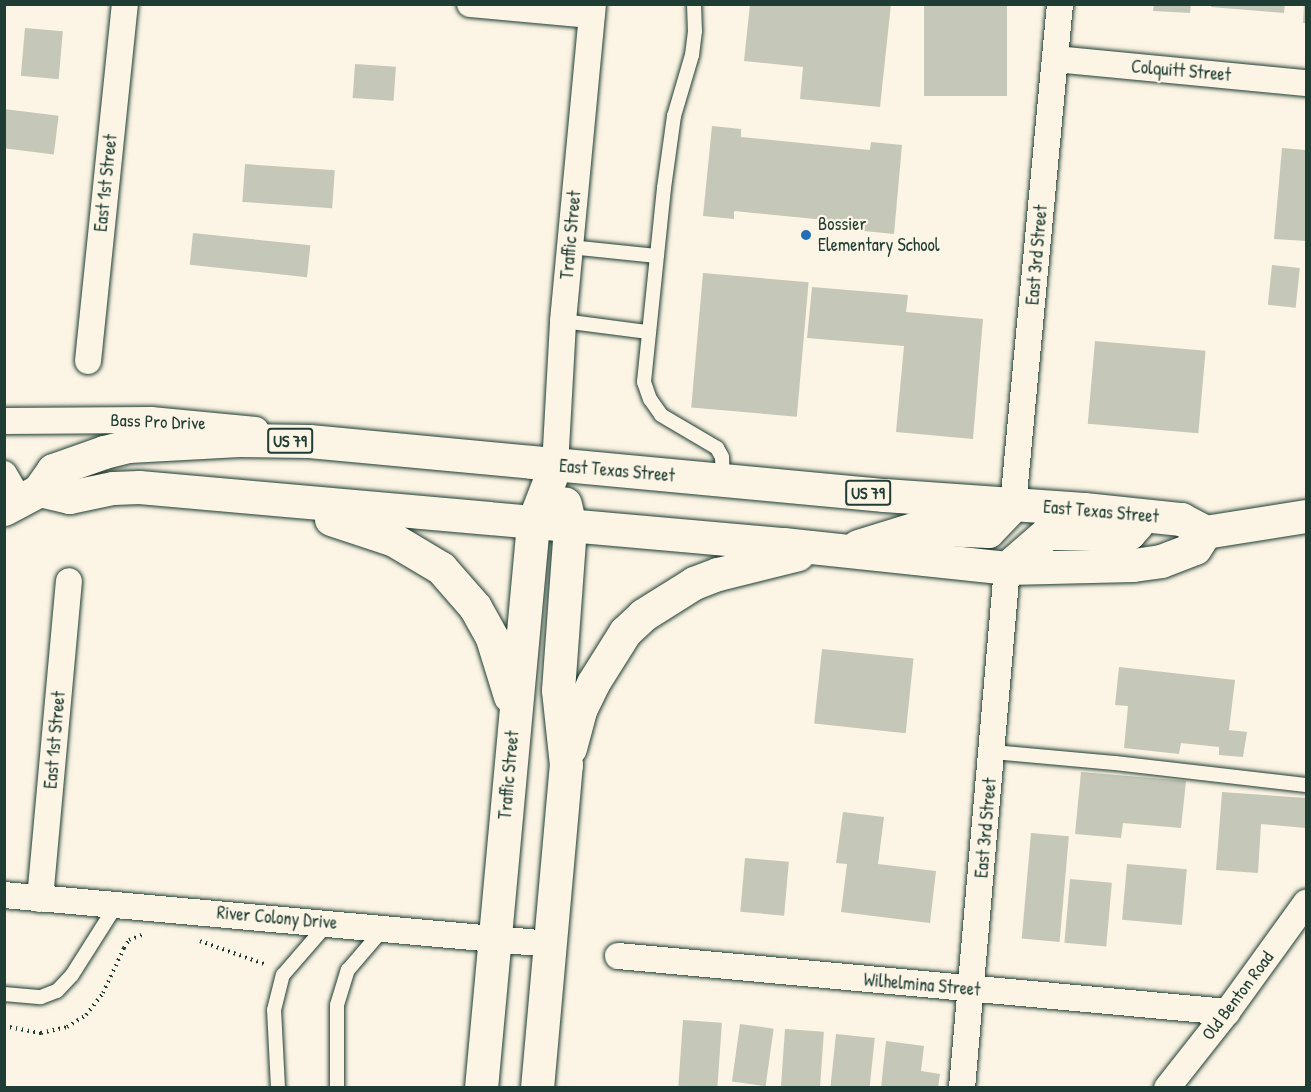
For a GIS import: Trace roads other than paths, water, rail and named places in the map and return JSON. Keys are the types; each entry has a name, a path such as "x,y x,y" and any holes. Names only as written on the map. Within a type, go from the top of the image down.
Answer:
{"main road":[{"name":"East Texas Street","path":"238,440 309,441 555,466 1147,515 1181,519 1205,532 1195,548 1161,561 1133,566 1007,568 832,549 139,488 112,488 69,497 17,493 53,470 128,446 238,440"},
{"name":"Traffic Street","path":"482,1088 533,523 555,466"},
{"name":"Traffic Street","path":"537,1088 566,765 558,690 570,526 555,466"},
{"path":"262,499 383,536 418,552 441,568 475,608 492,638 503,670 514,716"},
{"path":"566,765 580,710 592,683 625,632 643,615 685,588 718,574 916,528 988,531 1013,505"},
{"path":"1007,568 1047,532 1129,533 1147,515"},
{"path":"1205,532 1306,516"}],"street":[{"name":"East 1st Street","path":"88,362 125,4"},
{"path":"470,4 592,10"},
{"name":"East 3rd Street","path":"1013,505 1060,4"},
{"name":"Traffic Street","path":"555,466 563,321 592,10"},
{"name":"Colquitt Street","path":"1055,59 1306,83"},
{"name":"Bass Pro Drive","path":"4,421 194,422 239,426 309,441"},
{"name":"East 3rd Street","path":"962,1088 993,752 1007,568"},
{"name":"East 1st Street","path":"40,898 69,581"},
{"name":"River Colony Drive","path":"4,896 117,904 550,944"},
{"name":"Old Benton Road","path":"1167,1088 1227,1012 1306,903"},
{"name":"Wilhelmina Street","path":"618,956 1227,1012"}],"lane":[{"path":"694,4 695,31 692,55 674,116 644,382 650,399 661,415 717,448 722,457 723,480"},
{"path":"570,247 657,256"},
{"path":"563,321 648,332"},
{"path":"993,752 1127,764 1306,785"},
{"path":"4,994 41,997 57,991 72,975 117,904"},
{"path":"278,1088 274,1010 283,975 328,923"},
{"path":"337,1088 337,1005 348,970 385,928"}],"place":[{"name":"Bossier Elementary School","path":"806,235"}]}
